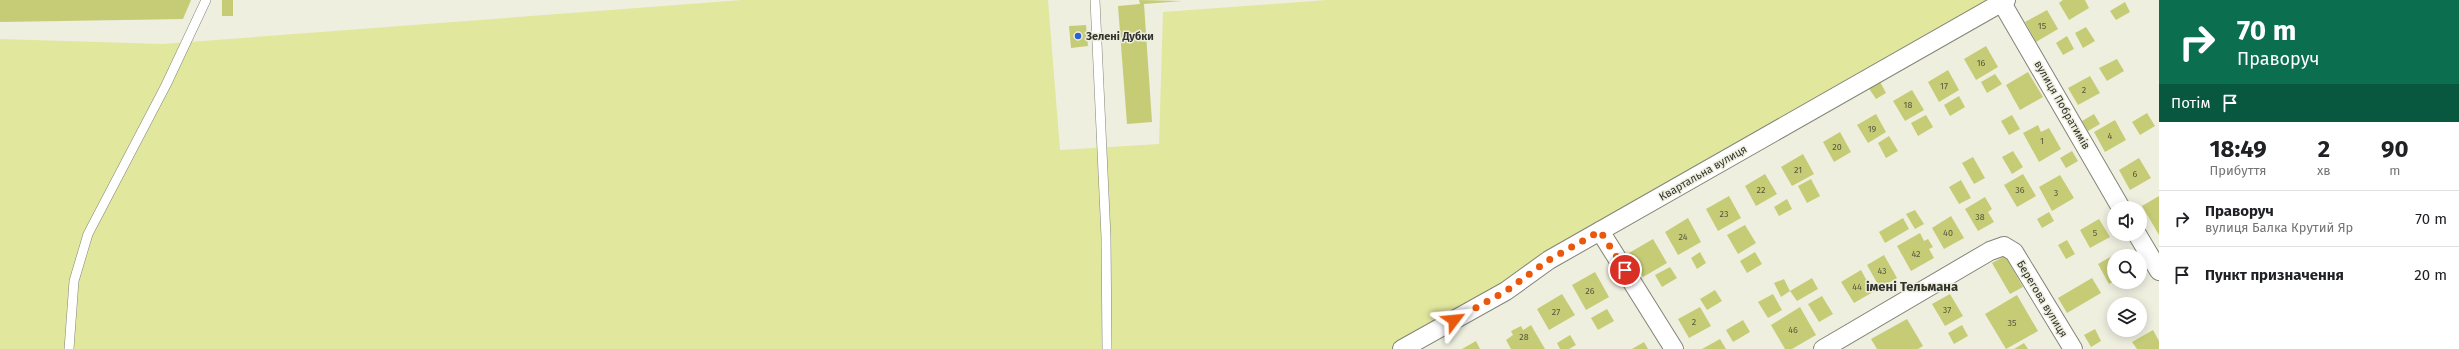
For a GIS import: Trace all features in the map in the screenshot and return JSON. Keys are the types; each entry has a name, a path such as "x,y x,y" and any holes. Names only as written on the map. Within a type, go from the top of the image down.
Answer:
{"street":[{"name":"вулиця Побратимів","path":"2003,1 2118,201"},
{"name":"Квартальна вулиця","path":"1402,349 1506,291 1549,260 2003,1"},
{"path":"1600,231 1674,349"},
{"path":"2141,241 2159,271"},
{"name":"Берегова вулиця","path":"1823,349 1990,251 2004,246 2014,252 2073,349"}],"lane":[{"path":"69,349 74,282 88,234 166,85 206,0"},
{"path":"1095,0 1106,237 1108,349"}],"green space":[{"path":"742,0 1048,0 1060,150 1159,144 1163,12 1327,0 2000,0 1402,349 0,349 0,39 163,44"}],"building":[{"path":"0,0 191,0 183,19 0,22"},
{"path":"222,0 233,0 233,16 222,16"},
{"path":"1139,0 1182,1 1144,4 1152,122 1127,124 1118,6 1140,4"},
{"path":"2063,0 2085,0 2089,8 2069,20 2059,3"},
{"path":"2125,2 2130,12 2116,20 2110,11"},
{"path":"2047,10 2058,29 2036,42 2025,22"},
{"name":"Зелені Дубки","path":"1086,25 1088,46 1071,48 1069,26"},
{"path":"2086,27 2095,41 2083,48 2075,33"},
{"path":"2067,36 2074,49 2063,55 2056,43"},
{"path":"1986,46 1998,67 1976,80 1964,59"},
{"path":"2117,59 2124,71 2107,81 2099,68"},
{"path":"1948,70 1959,90 1939,102 1928,82"},
{"path":"2028,72 2043,97 2020,110 2006,85"},
{"path":"1995,74 2002,84 1987,93 1981,82"},
{"path":"2090,76 2100,93 2078,105 2068,88"},
{"path":"1879,80 1886,93 1876,99 1868,87"},
{"path":"1912,90 1924,110 1905,121 1893,101"},
{"path":"1959,96 1965,107 1950,116 1944,105"},
{"path":"2147,113 2155,126 2140,135 2132,122"},
{"path":"1876,114 1886,132 1868,143 1857,125"},
{"path":"2094,114 2100,124 2088,131 2082,121"},
{"path":"1926,115 1933,127 1918,136 1911,123"},
{"path":"2012,115 2020,129 2009,135 2001,121"},
{"path":"2115,120 2126,140 2105,152 2094,132"},
{"path":"2038,125 2041,132 2049,128 2061,149 2039,162 2023,133"},
{"path":"1840,132 1851,152 1834,162 1823,142"},
{"path":"1889,136 1898,151 1886,158 1878,143"},
{"path":"2013,151 2023,167 2012,174 2002,157"},
{"path":"2072,151 2078,161 2066,168 2060,158"},
{"path":"1803,154 1814,174 1792,186 1781,167"},
{"path":"1973,157 1985,178 1974,184 1962,163"},
{"path":"2139,158 2151,178 2130,190 2119,170"},
{"path":"1765,174 1777,194 1756,206 1745,186"},
{"path":"2023,174 2036,196 2017,207 2004,185"},
{"path":"2060,175 2074,198 2052,211 2039,187"},
{"path":"1811,179 1820,196 1807,203 1798,186"},
{"path":"1961,180 1971,198 1959,204 1949,187"},
{"path":"1729,196 1741,218 1718,231 1706,209"},
{"path":"2159,196 2159,235 2147,215 2147,203"},
{"path":"1985,197 1992,209 1988,212 1994,222 1978,231 1965,209"},
{"path":"1787,199 1792,209 1779,216 1774,207"},
{"path":"1915,210 1924,224 1915,229 1906,214"},
{"path":"2049,212 2054,221 2042,228 2037,219"},
{"path":"1951,216 1964,238 1944,249 1932,228"},
{"path":"1688,218 1701,242 1678,255 1665,232"},
{"path":"1903,218 1909,229 1885,243 1879,232"},
{"path":"2099,219 2107,232 2107,239 2090,248 2080,230"},
{"path":"1745,225 1756,243 1738,254 1727,235"},
{"path":"1920,233 1924,241 1928,239 1933,247 1929,249 1934,258 1911,271 1897,246"},
{"path":"1653,239 1667,263 1643,277 1629,253"},
{"path":"2067,240 2075,254 2066,259 2058,245"},
{"path":"1700,252 1706,263 1697,269 1691,258"},
{"path":"1755,252 1762,264 1747,273 1740,261"},
{"path":"1884,255 1897,278 1880,288 1867,265"},
{"path":"2005,256 2023,287 2010,294 1992,263"},
{"path":"2107,259 2107,280 2098,264"},
{"path":"1670,267 1677,278 1662,287 1655,275"},
{"path":"1861,270 1873,292 1854,303 1841,282"},
{"path":"1595,272 1609,297 1586,310 1572,285"},
{"path":"1812,278 1818,289 1797,301 1790,291"},
{"path":"2092,278 2101,293 2067,313 2058,298"},
{"path":"1784,279 1790,291 1781,297 1774,283"},
{"path":"1715,290 1722,301 1707,310 1700,299"},
{"path":"1562,294 1575,315 1549,330 1537,309"},
{"path":"1773,294 1782,310 1768,318 1758,302"},
{"path":"1950,294 1963,316 1945,326 1932,304"},
{"path":"2017,295 2038,331 2006,349 1985,314"},
{"path":"1822,296 1833,314 1819,322 1808,304"},
{"path":"1700,307 1711,326 1689,338 1678,319"},
{"path":"1800,307 1816,335 1792,349 1785,349 1771,325"},
{"path":"1607,309 1614,321 1598,330 1591,318"},
{"path":"1907,319 1923,346 1918,349 1877,349 1871,339"},
{"path":"1743,320 1750,332 1733,342 1726,330"},
{"path":"1531,325 1545,349 1511,349 1506,340 1513,335 1511,331 1521,326 1523,330"},
{"path":"1962,325 1968,336 1954,344 1948,333"},
{"path":"2095,329 2101,341 2091,347 2084,335"},
{"path":"2153,330 2159,341 2159,349 2137,349 2132,342 2141,337 2147,337 2147,333"},
{"path":"1570,335 1576,345 1569,349 1560,349 1557,343"},
{"path":"1720,339 1726,349 1702,349"},
{"path":"1476,341 1480,349 1462,349"},
{"path":"1644,342 1648,349 1632,349"},
{"path":"2024,343 2028,349 2014,349"}],"place":[{"name":"Зелені Дубки","path":"1078,36"}],"district":[{"name":"імені Тельмана","path":"1912,286"}],"route":[{"path":"1454,320 1506,291 1549,260 1600,231 1625,270"}]}
